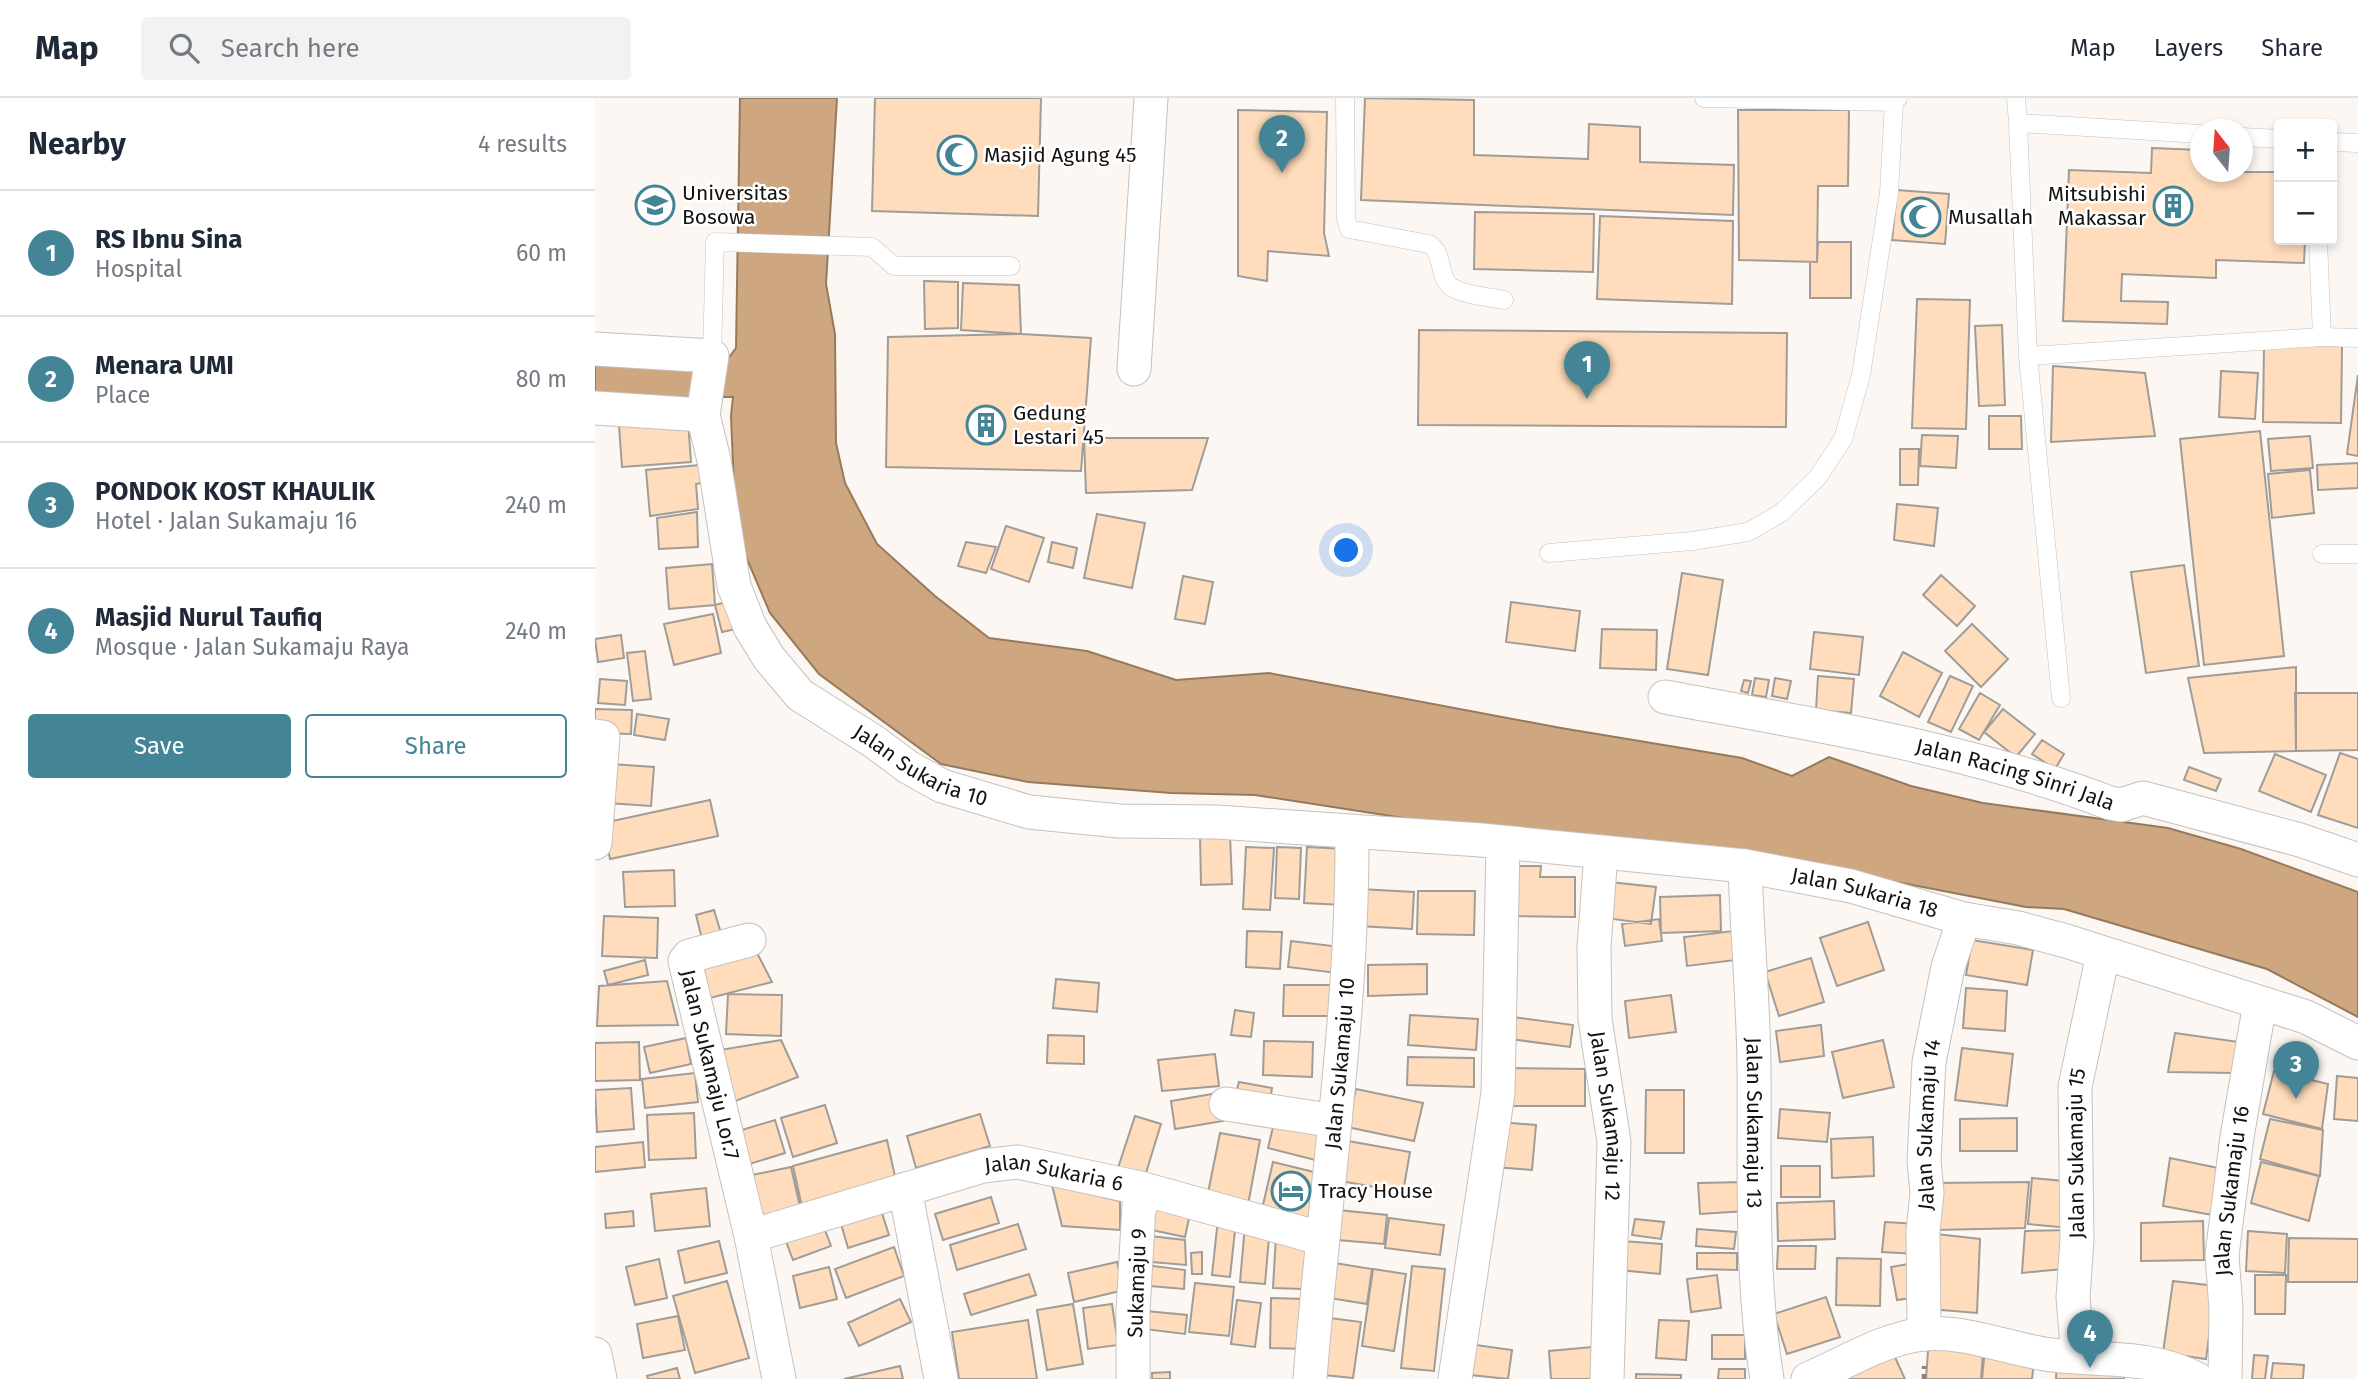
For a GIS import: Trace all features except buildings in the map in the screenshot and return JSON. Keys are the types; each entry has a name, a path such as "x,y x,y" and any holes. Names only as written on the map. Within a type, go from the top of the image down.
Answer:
{"street":[{"path":"1134,369 1151,98"},
{"path":"595,349 712,359 703,412 595,408"},
{"name":"Jalan Sukaria 10","path":"703,412 714,460 734,586 750,627 769,658 800,695 873,741 908,767 942,786 1029,812 1119,821 1217,822 1352,832"},
{"name":"Jalan Racing Sinri Jala","path":"1665,697 1872,733 1997,767 2110,803 2121,805 2143,798 2300,840 2358,860"},
{"path":"595,736 603,737 595,842"},
{"name":"Jalan Sukaria 18","path":"1352,832 1745,866 1851,886 1964,919 2018,928 2103,954 2306,1017 2358,1043"},
{"name":"Jalan Sukamaju 10","path":"1310,1379 1321,1237 1335,1121 1352,927 1352,832"},
{"path":"1455,1379 1498,1093 1503,844"},
{"name":"Jalan Sukamaju 12","path":"1601,853 1594,947 1595,1019 1614,1142 1607,1379"},
{"name":"Jalan Sukamaju 13","path":"1745,866 1754,1063 1752,1150 1758,1318 1767,1379"},
{"name":"Jalan Sukamaju 14","path":"1924,1334 1923,1231 1927,1193 1924,1161 1929,1062 1948,967 1964,919"},
{"name":"Jalan Sukamaju Lor.7","path":"749,940 689,957 685,961 751,1236 779,1379"},
{"name":"Jalan Sukamaju 15","path":"2055,1363 2073,1298 2077,1240 2075,1087 2103,954"},
{"name":"Jalan Sukamaju 16","path":"2225,1379 2226,1309 2222,1255 2237,1136 2260,1003"},
{"path":"1226,1104 1335,1121"},
{"name":"Jalan Sukaria 6","path":"751,1236 983,1166 1018,1162 1140,1188 1133,1311 1133,1379"},
{"path":"1140,1188 1321,1237"},
{"path":"905,1189 941,1379"},
{"path":"1808,1379 1875,1349 1924,1334 1961,1337 2055,1363 2142,1360 2197,1379"},
{"path":"595,1354 600,1379"}],"lane":[{"path":"1345,98 1346,219 1349,229 1352,232 1429,244 1437,251 1449,285 1455,289 1504,300"},
{"path":"1549,552 1692,541 1748,533 1781,513 1818,477 1843,439 1861,375 1889,193 1896,100 1705,98"},
{"path":"2016,98 2028,356 2061,698"},
{"path":"2018,123 2190,133"},
{"path":"2253,138 2274,139"},
{"path":"2337,142 2358,143"},
{"path":"712,359 715,242 872,247 894,266 1011,266"},
{"path":"2318,245 2322,337"},
{"path":"2028,356 2322,337 2358,338"},
{"path":"2322,554 2358,554"}],"shaded area":[{"path":"740,98 837,98 826,284 835,334 836,443 845,483 877,544 935,596 989,638 1087,651 1176,680 1269,673 1561,728 1742,758 1792,776 1829,757 1911,786 1983,803 2168,828 2241,849 2358,892 2358,1017 2267,969 2064,909 2026,907 1897,882 1520,836 1255,795 1171,793 1028,782 941,764 819,674 770,613 744,552 734,487 731,416 733,397 722,397 713,401 595,394 595,364 724,364 736,348"}],"place":[{"name":"Masjid Agung 45","path":"957,155"},
{"name":"Menara UMI","path":"1282,173"},
{"name":"Universitas Bosowa","path":"655,205"},
{"name":"Mitsubishi Makassar","path":"2173,206"},
{"name":"Musallah","path":"1921,217"},
{"name":"RS Ibnu Sina","path":"1587,399"},
{"name":"Gedung Lestari 45","path":"986,425"},
{"name":"PONDOK KOST KHAULIK","path":"2296,1099"},
{"name":"Tracy House","path":"1291,1191"},
{"name":"Masjid Nurul Taufiq","path":"2090,1368"}]}
